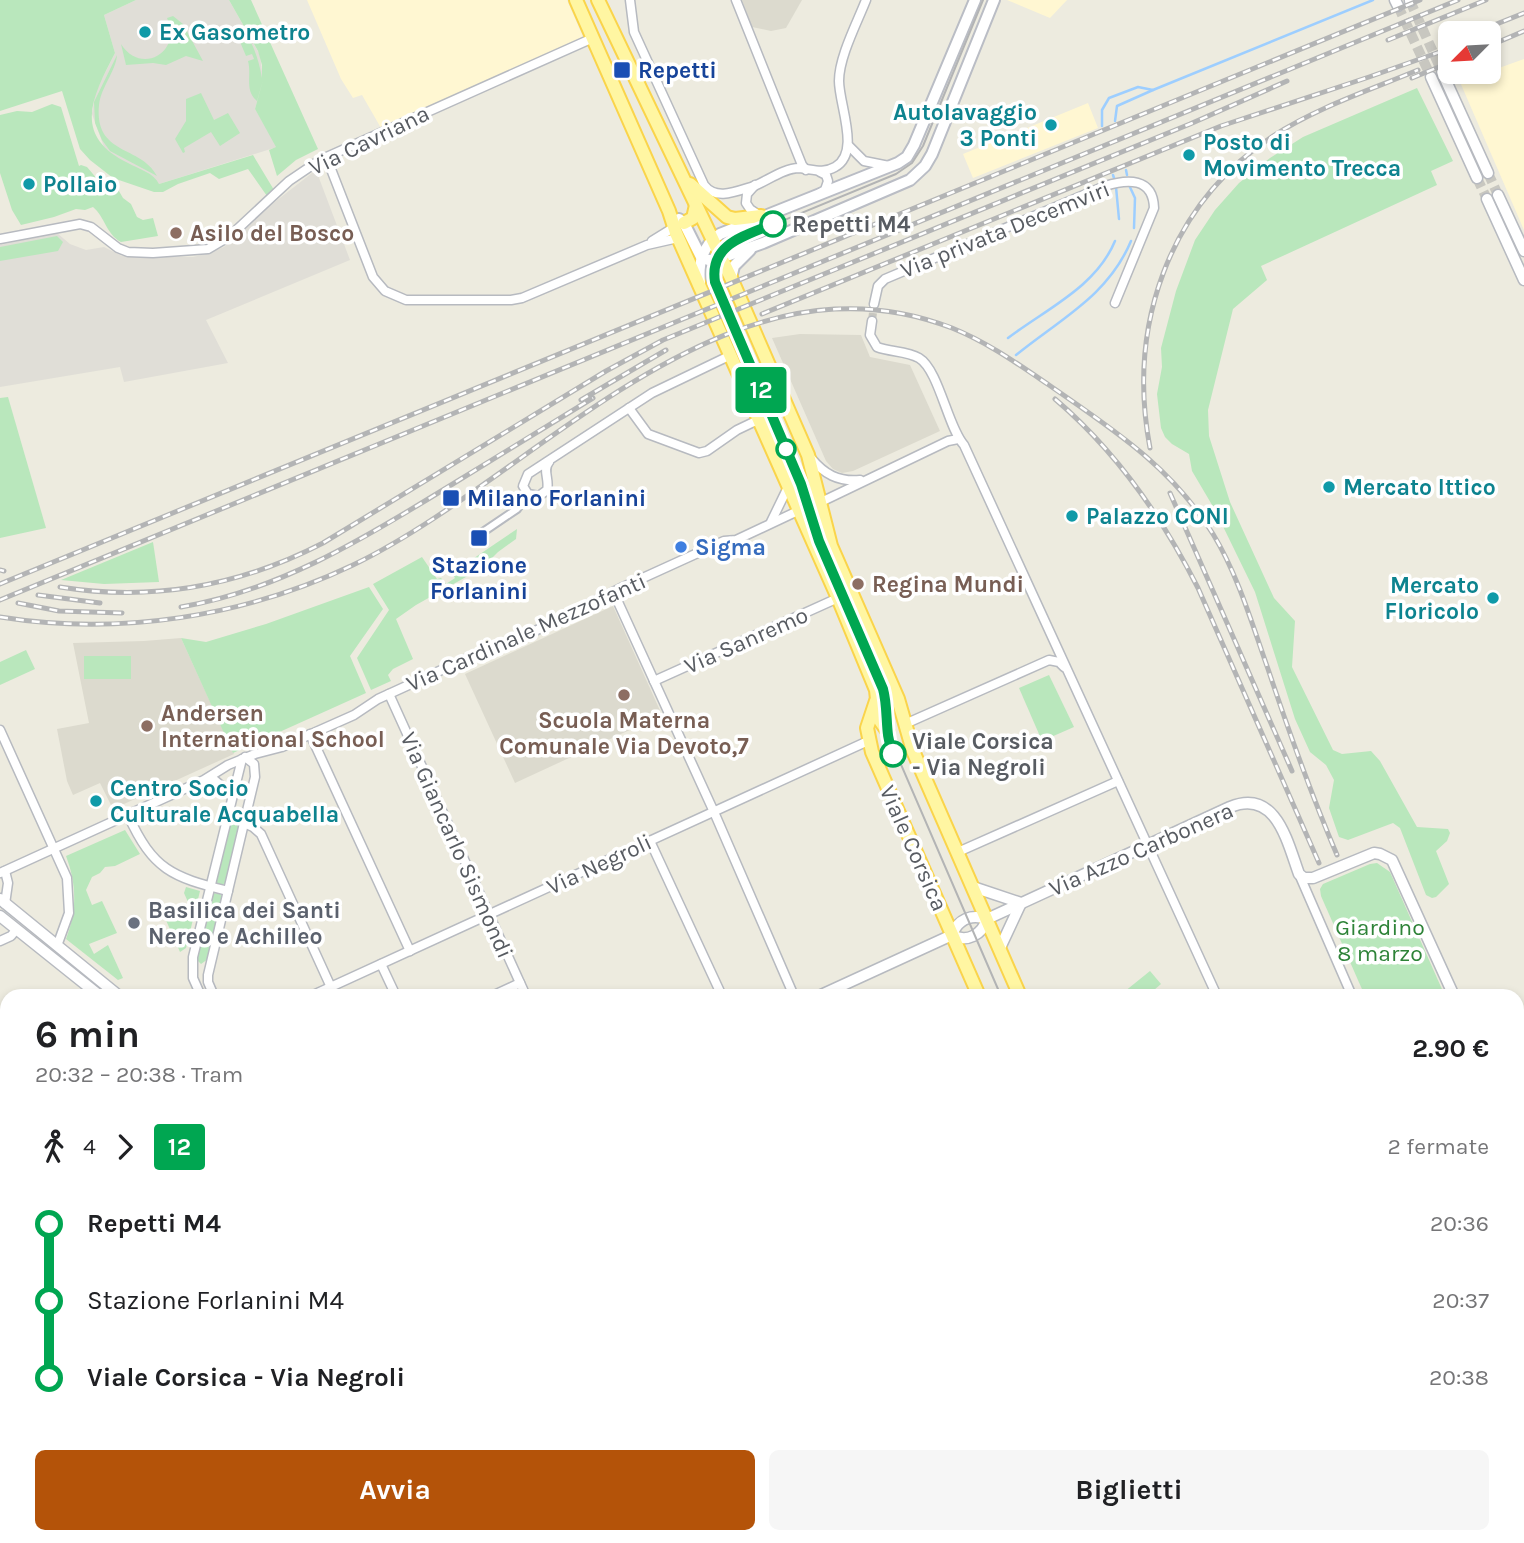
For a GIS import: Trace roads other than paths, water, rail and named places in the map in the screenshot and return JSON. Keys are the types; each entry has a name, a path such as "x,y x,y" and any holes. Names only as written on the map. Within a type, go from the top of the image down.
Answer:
{"main road":[{"path":"576,0 838,598 872,681 879,719 888,732"},
{"path":"598,0 731,278 808,455"},
{"path":"701,289 701,257 712,240 761,216 907,157 975,0"},
{"path":"678,230 701,257 710,260 763,243 905,183 925,166 935,147 994,0"},
{"path":"593,38 605,39 613,44 641,91"},
{"path":"673,157 694,189 720,213 735,219 761,216"},
{"path":"678,230 693,218 696,205"},
{"path":"731,278 732,270 739,259 763,243"},
{"name":"Viale Corsica","path":"808,455 831,546 898,699 913,751 1017,989"},
{"path":"800,510 821,502"},
{"path":"869,741 867,725 877,697"},
{"name":"Via Negroli","path":"869,741 905,724"},
{"name":"Viale Corsica","path":"869,741 976,989"}],"street":[{"path":"629,0 634,32 704,185 711,192 718,194 755,185 794,169 808,170 826,174 828,181 825,190 819,194"},
{"path":"737,0 802,165 808,170"},
{"path":"820,172 839,165 849,146 839,80 846,49 866,0"},
{"name":"Via Cavriana","path":"0,239 80,224 91,227 118,248 128,252 142,254 208,249 230,236 300,172 324,158 593,38"},
{"path":"1431,77 1477,178"},
{"path":"1447,84 1488,173"},
{"path":"849,146 864,161 890,166"},
{"path":"324,158 329,164 373,277 385,291 402,300 516,300 678,230"},
{"name":"Via privata Decemviri","path":"875,300 880,282 889,277 1105,186 1130,181 1142,184 1149,192 1154,208 1115,303"},
{"path":"755,185 747,194 746,202 750,209 761,216"},
{"path":"1498,195 1524,251"},
{"path":"1487,199 1524,280"},
{"path":"872,321 870,335 877,347 912,355 926,363 957,430 958,439 964,445 1214,989"},
{"path":"528,494 523,485 525,476 667,385 731,355"},
{"path":"629,408 648,434 699,453 707,451 737,430 760,419"},
{"path":"821,502 863,480 948,441 958,439"},
{"path":"808,455 831,476 850,481 863,480"},
{"path":"528,494 539,496 547,490 545,468 548,462"},
{"path":"769,525 789,484"},
{"path":"483,532 517,509 528,494"},
{"name":"Via Cardinale Mezzofanti","path":"3,872 211,777 244,758 282,747 357,713 389,694 494,646 525,636 724,541 736,540 800,510"},
{"path":"611,594 618,602 714,811 791,989"},
{"name":"Via Sanremo","path":"654,681 838,598"},
{"path":"905,724 1049,660 1054,653 1054,642"},
{"path":"1049,660 1059,662 1066,669"},
{"name":"Via Giancarlo Sismondi","path":"389,694 523,989"},
{"path":"0,730 67,876 70,900 67,922 54,960"},
{"path":"310,734 410,951"},
{"name":"Via Negroli","path":"325,989 869,741"},
{"path":"199,989 192,970 193,957 232,795 244,758 250,760 256,769 208,975 211,989"},
{"path":"211,777 232,795"},
{"path":"958,852 1118,781"},
{"name":"Via Azzo Carbonera","path":"987,919 1230,807 1252,802 1271,811 1299,874"},
{"path":"128,815 139,839 156,861 179,877 228,891"},
{"path":"227,815 253,827 261,834 332,989"},
{"path":"650,841 719,989"},
{"path":"1299,874 1308,879 1374,853 1380,853 1392,860 1451,989"},
{"path":"1293,858 1305,873 1321,874"},
{"path":"3,872 8,883 3,902 110,989"},
{"path":"1299,874 1349,989"},
{"name":"Viale Corsica","path":"973,887 1021,903"},
{"path":"1000,948 1021,903"},
{"path":"0,916 91,989"},
{"path":"0,941 10,937 24,919"},
{"path":"834,989 952,935 965,919 987,919 982,929 973,936 960,938 952,935"},
{"path":"381,964 393,989"},
{"path":"192,970 208,975"},
{"path":"507,989 520,983"}],"waterway":[{"path":"1102,126 1102,110 1109,98 1138,87 1153,90 1373,0"},
{"path":"1115,121 1117,106 1153,90"},
{"path":"1126,170 1127,175"},
{"path":"1129,185 1135,198 1134,228"},
{"path":"1116,187 1119,219"},
{"path":"1008,338 1083,284 1107,257 1115,241"},
{"path":"1016,355 1096,292 1110,277 1131,241"}],"tunnel":[{"path":"1410,1 1438,63"},
{"path":"1398,6 1431,77"},
{"path":"1488,173 1498,195"},
{"path":"1477,178 1487,199"},
{"path":"872,321 874,304"}],"tram line":[{"path":"716,285 716,261 731,242 896,174 912,163 923,146 983,0"},
{"name":"12","path":"773,224 726,246 715,262 715,282 801,484 819,541 883,689 886,698 887,737 893,754"},
{"path":"745,344 802,477 823,541 886,688 893,746 998,989"}],"railway":[{"path":"0,584 1420,0"},
{"path":"0,600 1458,0"},
{"path":"1388,40 1486,0"},
{"path":"1502,22 1524,13"},
{"path":"1502,40 1524,31"},
{"path":"762,314 1221,126 1438,53"},
{"path":"1412,78 1438,67"},
{"path":"1150,448 1144,403 1145,358 1151,314 1163,272 1182,233 1206,197 1237,164 1273,136 1308,116 1418,70"},
{"path":"60,587 129,592 195,587 228,580 292,558 323,543 606,371 663,340 1190,124 1287,81"},
{"path":"0,617 45,622 135,623 180,618 269,598 353,565 423,526 636,380 711,341 788,315 868,309 952,328 990,347 1118,434 1179,488 1213,534 1237,583 1337,855"},
{"path":"581,400 666,350"},
{"path":"181,607 216,600 283,577 347,546 593,398"},
{"path":"1055,399 1118,463 1153,511 1184,562 1198,588 1319,863"},
{"path":"1170,493 1292,771"},
{"path":"0,570 4,571"},
{"path":"38,595 100,603"},
{"path":"18,603 59,611 122,613"}],"place":[{"name":"Ex Gasometro","path":"145,32"},
{"name":"Repetti","path":"622,70"},
{"name":"Autolavaggio 3 Ponti","path":"1051,125"},
{"name":"Posto di Movimento Trecca","path":"1189,155"},
{"name":"Pollaio","path":"29,184"},
{"name":"Repetti M4","path":"773,224"},
{"name":"Asilo del Bosco","path":"176,233"},
{"name":"Mercato Ittico","path":"1329,487"},
{"name":"Milano Forlanini","path":"451,498"},
{"name":"Palazzo CONI","path":"1072,516"},
{"name":"Stazione Forlanini","path":"479,538"},
{"name":"Sigma","path":"681,547"},
{"name":"Regina Mundi","path":"858,584"},
{"name":"Mercato Floricolo","path":"1493,598"},
{"name":"Scuola Materna Comunale Via Devoto,7","path":"624,695"},
{"name":"Andersen International School","path":"147,726"},
{"name":"Viale Corsica - Via Negroli","path":"893,754"},
{"name":"Centro Socio Culturale Acquabella","path":"96,801"},
{"name":"Basilica dei Santi Nereo e Achilleo","path":"134,923"}],"park label":[{"name":"Giardino 8 marzo","path":"1380,940"}]}
